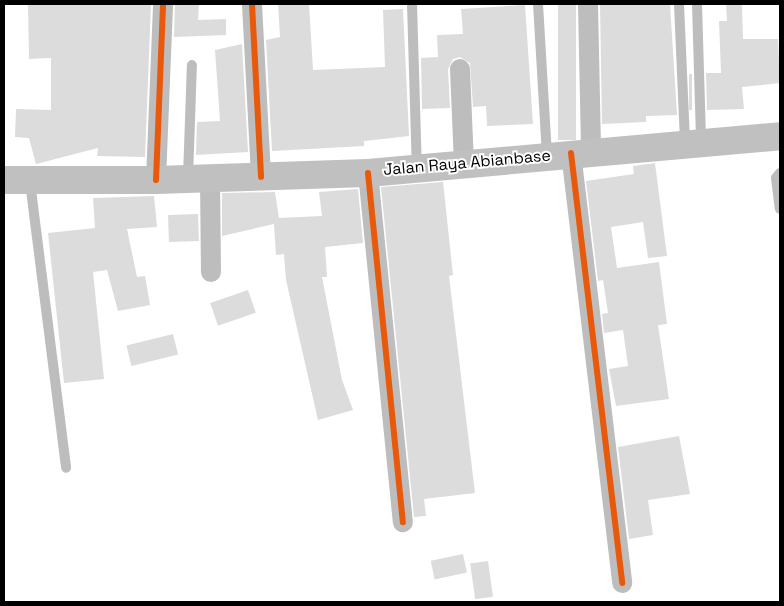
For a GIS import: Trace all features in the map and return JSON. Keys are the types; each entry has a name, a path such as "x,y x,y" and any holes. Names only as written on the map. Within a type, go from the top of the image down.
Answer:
{"main road":[{"name":"Jalan Raya Abianbase","path":"17,180 156,180 368,173 780,136"}],"street":[{"path":"156,180 163,4"},
{"path":"252,4 261,177"},
{"path":"588,4 570,154 622,583"},
{"path":"460,68 464,165"},
{"path":"368,173 403,522"},
{"path":"199,179 211,272"}],"lane":[{"path":"412,4 417,169"},
{"path":"538,4 570,154"},
{"path":"679,4 693,144"},
{"path":"693,144 697,4"},
{"path":"192,66 199,179"},
{"path":"780,173 776,178 780,209"},
{"path":"17,180 66,468"}],"building":[{"path":"28,4 151,4 145,157 97,156 98,148 36,164 29,138 15,137 16,109 51,110 51,58 29,59"},
{"path":"175,4 199,4 198,20 226,19 226,35 174,37"},
{"path":"278,4 309,4 313,70 385,67 383,10 403,9 409,136 364,141 364,146 272,151 266,40 280,37"},
{"path":"558,4 576,4 576,140 558,140"},
{"path":"600,4 670,4 677,115 646,116 646,122 602,124"},
{"path":"726,4 742,4 743,39 778,39 780,83 742,87 744,109 707,110 706,73 721,73 719,21 727,21"},
{"path":"525,5 533,124 487,126 486,106 473,107 470,63 460,57 453,59 448,69 450,108 422,109 421,58 438,57 437,35 463,34 461,9"},
{"path":"242,44 248,152 196,155 197,122 220,121 215,50"},
{"path":"689,74 692,74 692,110 689,110"},
{"path":"655,163 667,256 648,258 643,222 611,227 617,268 659,262 667,324 658,325 669,399 616,406 609,369 628,366 623,330 604,333 602,314 608,313 603,280 598,281 586,181 634,174 633,166"},
{"path":"443,182 453,275 449,276 475,493 424,499 426,516 414,517 381,187"},
{"path":"358,189 363,243 325,247 327,277 322,277 342,380 353,410 318,420 286,280 284,254 276,255 274,224 222,236 222,193 275,192 279,218 322,216 319,192"},
{"path":"154,196 157,227 127,229 137,277 145,276 150,305 118,311 107,270 93,272 104,379 64,383 48,233 95,228 93,198"},
{"path":"198,214 199,241 169,242 168,215"},
{"path":"248,290 256,313 218,326 210,303"},
{"path":"173,334 178,354 132,366 126,346"},
{"path":"679,436 690,494 648,500 653,535 629,539 618,447"},
{"path":"463,554 467,573 435,579 431,561"},
{"path":"488,561 493,597 475,599 470,564"}],"cycle path":[{"path":"156,180 163,4"},
{"path":"252,4 261,177"},
{"path":"571,153 622,583"},
{"path":"368,173 403,522"}]}
